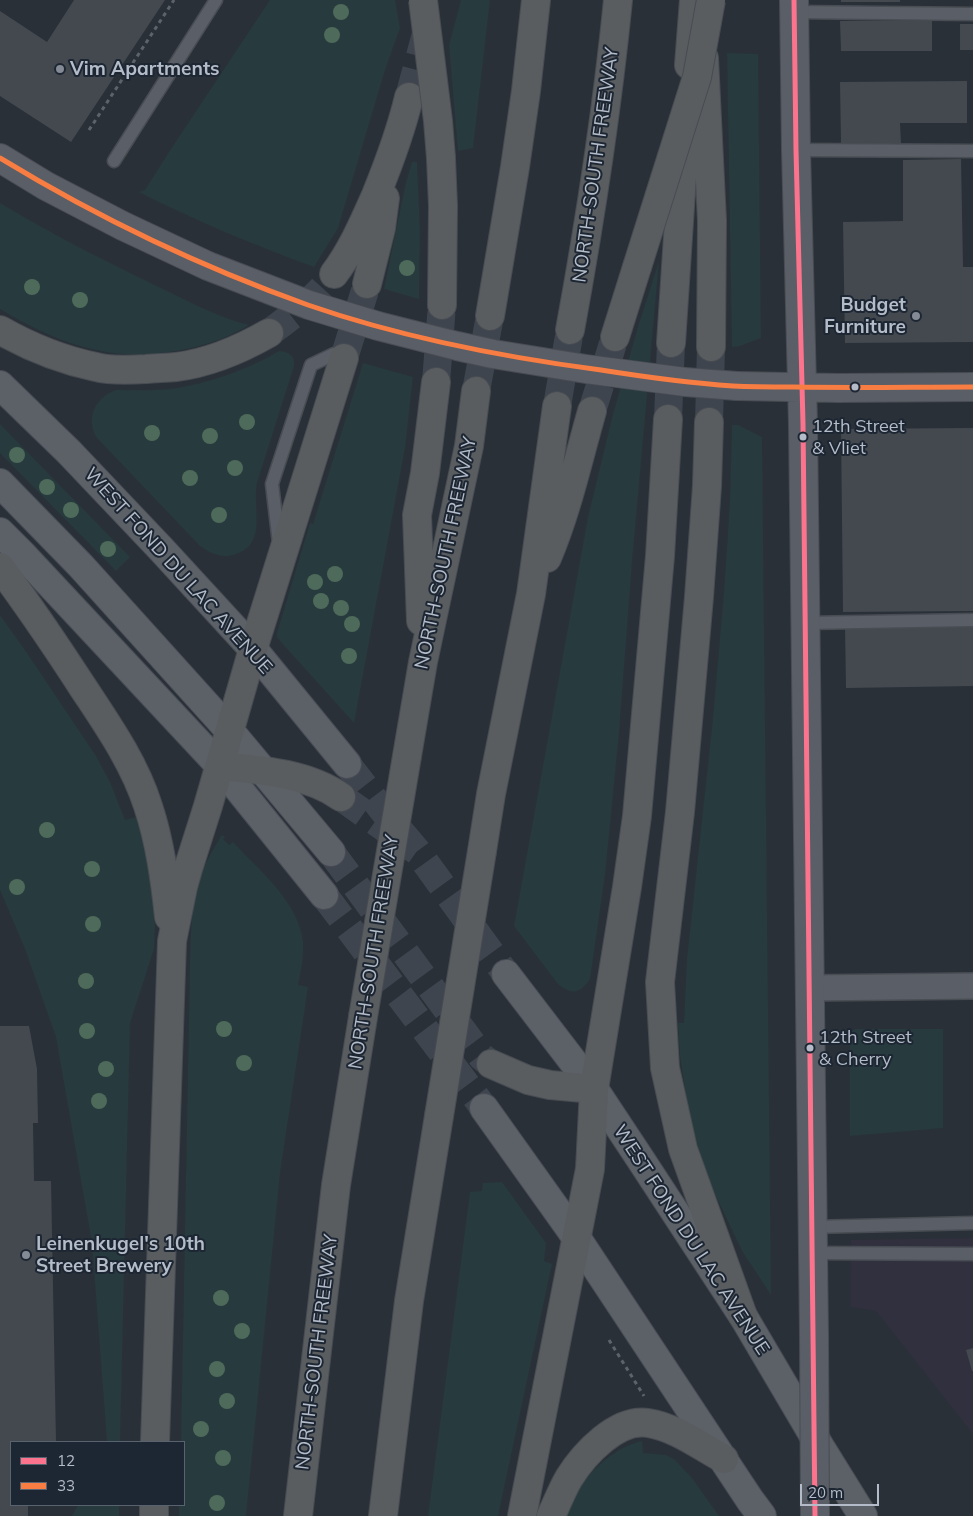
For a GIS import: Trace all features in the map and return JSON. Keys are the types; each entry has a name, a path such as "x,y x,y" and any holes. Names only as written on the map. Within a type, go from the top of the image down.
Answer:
{"highway":[{"path":"423,0 441,158 443,206 442,304"},
{"path":"490,316 522,120 536,0"},
{"name":"NORTH-SOUTH FREEWAY","path":"570,330 604,126 618,0"},
{"path":"671,344 694,0"},
{"path":"701,0 712,221 711,347"},
{"path":"615,337 697,77 712,0"},
{"path":"334,274 344,261 365,219 392,156 410,97"},
{"path":"367,284 381,228 392,156"},
{"path":"0,330 36,349 59,357 98,368 133,370 178,367 214,358 244,347 269,333"},
{"path":"172,941 183,887 281,559 339,356"},
{"path":"422,662 417,515 425,474 436,382"},
{"name":"NORTH-SOUTH FREEWAY","path":"298,1516 336,1185 422,662 469,446 476,391"},
{"path":"383,1516 409,1301 491,794 531,594 557,406"},
{"path":"531,594 550,551 562,517 592,411"},
{"path":"522,1516 590,1169 594,1089 637,816 660,556 668,419"},
{"path":"709,422 707,486 683,783 660,982 665,1068 683,1149 743,1316"},
{"path":"0,567 31,609 128,758 148,806 163,862 172,941 155,1441"},
{"path":"220,766 262,770 292,776 334,792 341,797"},
{"path":"491,1064 528,1080 550,1085 594,1089"},
{"path":"551,1516 569,1478 588,1452 604,1438 634,1422 653,1424 679,1434 724,1459"}],"main road":[{"name":"WEST FOND DU LAC AVENUE","path":"0,385 89,473 162,550 253,650 347,764"},
{"path":"0,483 81,566 229,730 331,852"},
{"path":"0,532 220,766 324,895"},
{"name":"WEST FOND DU LAC AVENUE","path":"506,974 594,1089 743,1316 863,1516"},
{"path":"484,1108 576,1237 762,1516"}],"street":[{"path":"794,6 802,387 815,1516"},
{"path":"0,158 46,186 123,226 208,266 309,305 378,326 457,346 586,370 685,382 737,386 838,388 973,387"},
{"path":"810,988 973,986"}],"lane":[{"path":"114,160 216,0"},
{"path":"794,6 973,14"},
{"path":"796,150 973,151"},
{"path":"805,623 973,620"},
{"path":"812,1226 973,1223"},
{"path":"813,1253 973,1254"}],"path":[{"path":"88,130 174,0"},
{"path":"608,1338 649,1404"}],"shaded area":[{"path":"973,1238 973,1434 876,1311 850,1307 851,1240"}],"green space":[{"path":"270,0 395,0 400,28 385,70 338,228 314,267 225,232 139,192 145,190"},
{"path":"461,0 490,0 473,148 458,151 449,45"},
{"path":"727,53 758,54 761,338 732,347"},
{"path":"412,162 417,162 420,232 419,299 384,289 406,182"},
{"path":"0,203 144,280 206,310 249,325 207,344 178,351 146,354 101,351 61,340 36,329 0,309"},
{"path":"659,261 619,733 605,875 590,979 583,988 572,991 558,984 514,926 588,517 613,414"},
{"path":"279,351 291,355 294,360 294,366 257,483 257,523 255,533 252,542 246,549 236,554 217,555 200,546 97,438 92,423 92,416 102,398 116,390 163,390 198,384 240,370"},
{"path":"363,363 413,377 405,448 354,723 280,641 277,633 310,523 313,524"},
{"path":"0,424 130,557 116,571 0,453"},
{"path":"732,425 738,425 762,437 771,1295 742,1251 707,1177 689,1114 680,1056 678,1023 684,1023 687,959 713,718 730,501"},
{"path":"0,615 96,756 110,782 125,820 136,817 148,858 153,892 154,949 130,1023 120,1441 107,1441 92,1243 56,1037 25,949 0,890"},
{"path":"221,836 224,836 223,839 229,845 233,842 266,875 286,900 300,927 303,942 303,958 298,985 308,987 280,1173 246,1516 179,1516 179,1506 185,1506 185,1441 181,1441 190,961 195,895 207,860"},
{"path":"855,1029 943,1029 943,1128 850,1136 850,1033"},
{"path":"502,1182 546,1243 544,1261 552,1264 498,1516 428,1516 470,1192 482,1191 483,1183"},
{"path":"642,1441 643,1453 666,1455 675,1460 692,1478 719,1516 564,1516 577,1491 597,1467 623,1448"},
{"path":"77,1506 119,1506 119,1516 72,1516"}],"building":[{"name":"Vim Apartments","path":"74,0 165,0 71,142 0,96 0,11 47,42"},
{"path":"841,0 900,0 900,2 841,2"},
{"path":"932,20 932,51 841,51 840,21"},
{"path":"960,24 973,24 973,50 960,50"},
{"path":"967,81 967,123 900,123 901,144 841,143 840,82"},
{"path":"961,159 963,267 973,267 973,342 845,343 843,222 903,221 903,160"},
{"path":"973,428 973,611 843,612 841,429"},
{"path":"973,624 973,686 846,688 845,626"},
{"name":"Leinenkugel's 10th Street Brewery","path":"0,1026 29,1026 37,1069 38,1123 33,1123 34,1181 51,1181 56,1441 10,1441 10,1506 28,1506 28,1516 0,1516"},
{"path":"973,1348 973,1371 972,1371 966,1350"}],"tunnel":[{"path":"409,97 427,30"},
{"path":"269,333 296,313 334,274"},
{"path":"344,358 367,284"},
{"path":"436,382 442,305"},
{"path":"476,391 490,316"},
{"path":"557,406 570,330"},
{"path":"592,411 615,337"},
{"path":"668,419 671,343"},
{"path":"709,422 711,347"},
{"path":"347,764 417,851 506,974"},
{"path":"341,797 417,851"},
{"path":"331,852 482,1057 491,1064"},
{"path":"324,895 484,1108"}],"transit line":[{"name":"12","path":"794,0 803,424 815,1516"},
{"name":"33","path":"0,158 74,201 150,239 228,274 308,305 416,337 527,359 716,385 771,387 973,387"}],"place":[{"name":"Vim Apartments","path":"60,69"},
{"name":"Budget Furniture","path":"916,316"},
{"name":"12th Street & Vliet","path":"803,437"},
{"name":"12th Street & Cherry","path":"810,1048"},
{"name":"Leinenkugel's 10th Street Brewery","path":"26,1255"}]}
